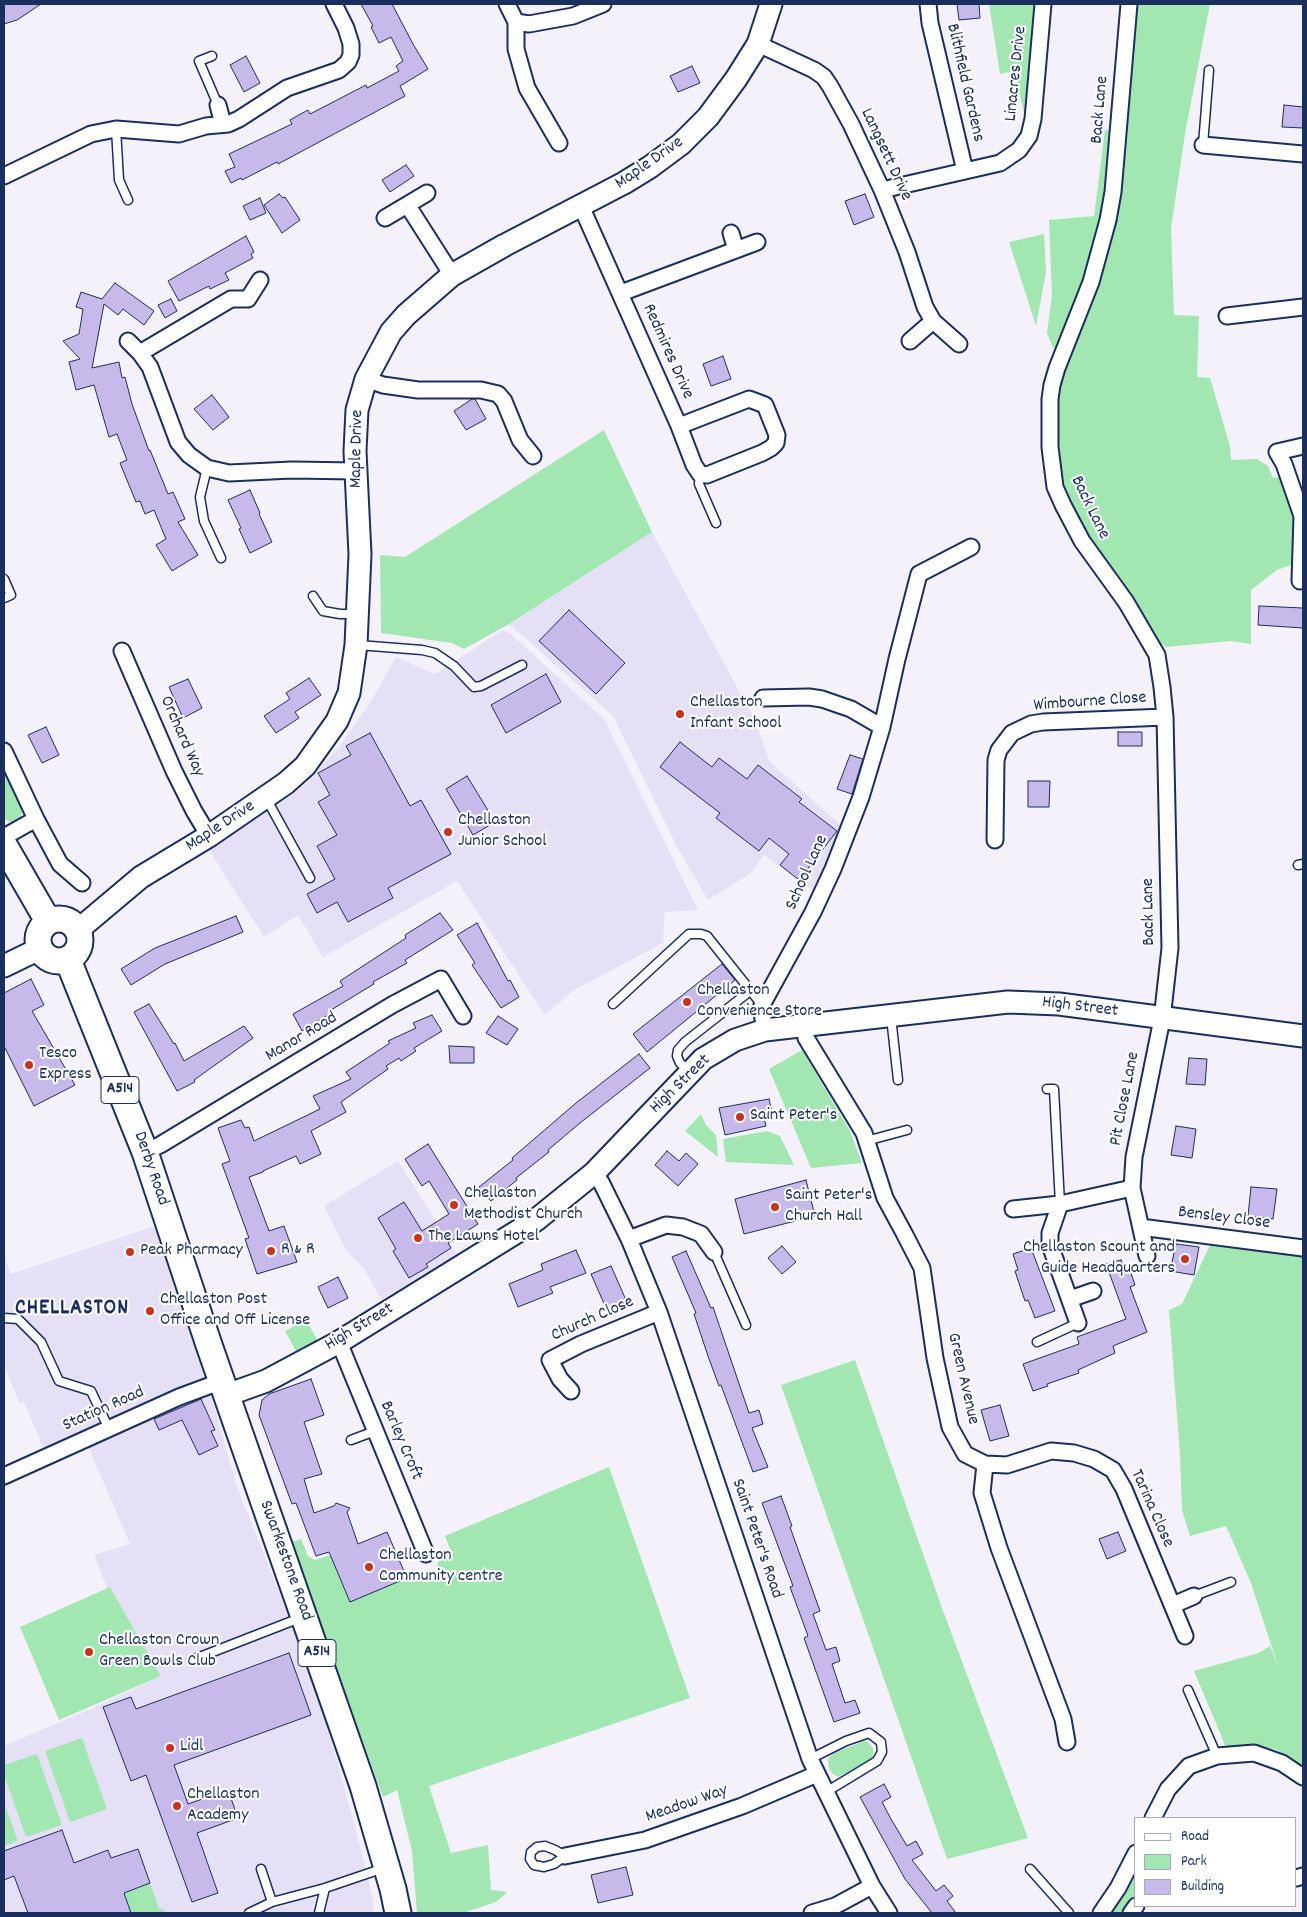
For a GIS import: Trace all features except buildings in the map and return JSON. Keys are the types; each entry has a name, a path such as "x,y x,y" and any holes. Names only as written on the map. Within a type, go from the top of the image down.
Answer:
{"main road":[{"path":"4,845 48,922"},
{"path":"55,919 67,920 74,924 78,930 81,938 80,946 77,953 68,960 59,962 51,960 43,955 39,949 37,940 39,932 48,922 55,919"},
{"name":"Derby Road","path":"68,960 145,1152 224,1388"},
{"name":"Swarkestone Road","path":"224,1388 363,1786 387,1867 398,1913"}],"street":[{"path":"4,176 91,134 116,129 179,134 206,126 228,124 287,88 302,81 333,73 344,67 350,57 351,44 346,28 334,4"},
{"path":"507,4 516,22 516,49 527,88 559,143"},
{"path":"516,22 529,24 572,16 604,4"},
{"name":"Maple Drive","path":"78,930 135,882 209,836 286,783 305,766 337,721 349,692 356,645 360,554 355,430 361,395 366,379 385,342 406,315 452,276 505,245 581,206 650,167 681,144 720,103 758,44 771,4"},
{"name":"Blithfield Gardens","path":"928,4 930,23 965,171"},
{"name":"Linacres Drive","path":"882,190 1000,163 1010,158 1019,150 1029,136 1033,119 1043,4"},
{"name":"Back Lane","path":"1129,4 1113,192 1108,220 1091,282 1052,385 1050,447 1055,487 1082,542 1126,602 1157,655 1165,717 1170,948 1162,1019"},
{"name":"Langsett Drive","path":"758,44 802,64 824,77 851,124 882,190 907,252 925,307 933,321 959,344"},
{"path":"218,105 222,124"},
{"path":"1203,145 1303,154"},
{"path":"385,218 427,193"},
{"path":"408,206 452,276"},
{"name":"Redmires Drive","path":"581,206 679,426 694,465 700,474 708,475 771,448 776,443 777,435 766,405 749,399 679,426"},
{"path":"730,233 736,250"},
{"name":"Redmires Drive","path":"621,294 757,242"},
{"path":"140,352 231,299 248,299 260,280"},
{"path":"1227,316 1303,307"},
{"path":"910,341 933,321"},
{"path":"128,341 140,352 157,381 169,421 178,442 189,455 207,468 229,473 292,470 356,471"},
{"path":"366,379 383,385 418,390 481,390 498,394 504,401 520,440 533,456"},
{"path":"1300,447 1277,452 1284,464 1302,516 1300,581"},
{"name":"School Lane","path":"762,1005 813,912 833,869 861,798 882,727 898,652 919,574 971,547"},
{"name":"Orchard Way","path":"122,651 174,772 194,812 209,836"},
{"path":"763,698 809,697 822,699 851,709 882,727"},
{"name":"Wimbourne Close","path":"995,840 996,760 999,750 1012,733 1032,724 1043,722 1165,717"},
{"path":"4,751 36,820 60,864 82,883"},
{"path":"4,837 36,820"},
{"path":"4,966 39,949"},
{"name":"Manor Road","path":"145,1152 160,1145 392,1006 442,979 463,1016"},
{"name":"High Street","path":"224,1388 266,1381 339,1342 536,1220 594,1173 703,1059 735,1040 765,1030 981,1004 1024,1002 1059,1004 1303,1036"},
{"path":"762,1005 765,1030"},
{"name":"Pit Close Lane","path":"1147,1256 1132,1188 1134,1157 1162,1019"},
{"name":"Green Avenue","path":"804,1025 806,1038 864,1133 885,1198 922,1268 935,1358 950,1427 965,1454 984,1464"},
{"name":"Saint Peter's Road","path":"594,1173 601,1182 629,1239 659,1312 810,1759 872,1886 890,1913"},
{"path":"1013,1209 1060,1204 1132,1188"},
{"path":"1060,1204 1050,1233 1050,1245 1078,1323"},
{"path":"629,1239 666,1225 683,1227 701,1234 714,1252"},
{"name":"Bensley Close","path":"1141,1229 1148,1228 1303,1248"},
{"path":"1070,1299 1093,1291"},
{"name":"Church Close","path":"571,1391 560,1379 550,1360 581,1344 659,1312"},
{"name":"Barley Croft","path":"339,1342 426,1554"},
{"name":"Station Road","path":"4,1476 179,1397 224,1388"},
{"name":"Tarina Close","path":"984,1464 1007,1465 1051,1451 1074,1453 1094,1459 1112,1470 1124,1489 1185,1636"},
{"path":"984,1464 982,1493 999,1548 1064,1719 1066,1742"},
{"path":"1173,1604 1194,1596"},
{"path":"1154,1817 1168,1789 1189,1766 1217,1756 1254,1754 1282,1763 1303,1777"},
{"name":"Meadow Way","path":"565,1856 645,1840 742,1806 817,1774"},
{"path":"1102,1913 1118,1888 1134,1857"},
{"path":"812,1913 835,1906 872,1886"}],"lane":[{"path":"212,56 199,61 218,105"},
{"path":"1203,145 1209,70"},
{"path":"116,129 119,180 128,200"},
{"path":"207,468 200,497 204,521 221,558"},
{"path":"700,474 699,484 716,523"},
{"path":"4,579 8,596 15,603"},
{"path":"313,596 323,611 357,614"},
{"path":"356,645 422,650 435,653 454,666 474,687 481,686 522,666"},
{"path":"266,798 310,878"},
{"path":"613,1004 690,934 701,934 707,936 762,1005"},
{"path":"690,1072 680,1063 677,1056 678,1050 685,1042 750,991"},
{"path":"890,1016 898,1080"},
{"path":"1047,1089 1054,1089 1060,1204"},
{"path":"866,1141 907,1130"},
{"path":"714,1252 746,1325"},
{"path":"4,1318 18,1320 41,1342 59,1382 91,1391 108,1429"},
{"path":"1037,1342 1078,1323"},
{"path":"351,1440 375,1431"},
{"path":"1194,1596 1231,1582"},
{"path":"192,1660 304,1616"},
{"path":"1188,1690 1217,1756"},
{"path":"810,1759 846,1741 869,1733 881,1742 882,1752 876,1761 826,1792"},
{"path":"249,1913 272,1902 324,1888 387,1867"},
{"path":"260,1869 272,1902"},
{"path":"1030,1869 1068,1913"},
{"path":"319,1913 324,1888"}],"shaded area":[{"name":"Chellaston Infant School","path":"652,532 754,718 770,762 844,828 817,893 764,855 751,873 708,900 677,847 613,716 509,624"},
{"name":"Chellaston Junior School","path":"503,630 513,636 604,719 698,910 665,912 663,943 574,990 545,1015 457,881 323,957 298,915 264,937 209,850 306,784 342,743 373,698 396,657 435,674"},
{"path":"398,1161 458,1256 381,1300 365,1270 346,1250 324,1206"},
{"path":"155,1226 206,1379 238,1490 299,1642 325,1719 354,1823 372,1895 374,1913 4,1913 4,1746 93,1708 161,1676 110,1587 107,1588 94,1555 130,1544 88,1446 116,1435 161,1412 157,1400 44,1450 24,1402 20,1404 4,1365 4,1257 11,1274"}],"green space":[{"path":"989,4 1037,4 1027,125 1014,71 1000,74"},
{"path":"1136,4 1210,4 1185,134 1171,228 1174,315 1199,316 1197,377 1210,378 1230,446 1231,460 1257,459 1268,466 1273,478 1280,477 1294,512 1295,556 1291,565 1277,570 1251,590 1251,644 1231,641 1166,647 1156,640 1150,625 1129,592 1089,537 1067,501 1059,468 1056,425 1057,390 1094,297 1115,225 1113,210"},
{"path":"1105,130 1112,130 1101,234 1063,343 1053,348 1047,333 1052,295 1049,220 1094,216"},
{"path":"1044,234 1046,272 1036,326 1009,242"},
{"path":"604,430 652,532 509,624 464,649 452,643 381,633 380,555 405,557"},
{"path":"4,763 24,810 18,821 13,824 4,818"},
{"path":"802,1050 850,1131 862,1163 811,1168 769,1069"},
{"path":"701,1114 706,1125 716,1135 718,1157 685,1131"},
{"path":"767,1131 780,1136 794,1165 726,1162 723,1139"},
{"path":"1210,1245 1303,1257 1303,1766 1275,1749 1236,1748 1225,1745 1194,1671 1259,1653 1270,1646 1278,1666 1251,1583 1226,1526 1190,1536 1182,1510 1180,1455 1169,1310 1182,1304"},
{"path":"306,1320 318,1341 297,1353 285,1331"},
{"path":"855,1360 942,1608 1028,1838 947,1859 781,1385"},
{"path":"609,1467 690,1698 429,1786 451,1853 488,1845 491,1890 507,1892 496,1902 463,1913 417,1913 412,1851 397,1790 383,1797 291,1542 301,1539 308,1556 315,1560 331,1555 407,1578 434,1577 440,1556 451,1552 445,1536"},
{"name":"Chellaston Crown Green Bowls Club","path":"110,1587 161,1676 59,1720 20,1627"},
{"path":"82,1738 107,1809 70,1822 45,1751"},
{"path":"864,1741 868,1742 873,1748 873,1759 838,1777 833,1774 829,1769 828,1758 836,1752"},
{"path":"37,1754 62,1825 26,1837 4,1775 4,1765"},
{"path":"4,1802 18,1841 4,1846"},
{"path":"1134,1856 1135,1907 1131,1913 1101,1913"},
{"path":"150,1883 159,1908 164,1910 165,1913 131,1913 124,1893"}],"place":[{"name":"Chellaston Infant School","path":"680,714"},
{"name":"Chellaston Junior School","path":"448,832"},
{"name":"Chellaston Convenience Store","path":"687,1002"},
{"name":"Tesco Express","path":"29,1065"},
{"name":"Saint Peter's","path":"740,1117"},
{"name":"Chellaston Methodist Church","path":"454,1205"},
{"name":"Saint Peter's Church Hall","path":"775,1207"},
{"name":"The Lawns Hotel","path":"418,1238"},
{"name":"R & R","path":"271,1251"},
{"name":"Peak Pharmacy","path":"130,1252"},
{"name":"Chellaston Scount and Guide Headquarters","path":"1185,1259"},
{"name":"Chellaston Post Office and Off License","path":"150,1311"},
{"name":"Chellaston Community centre","path":"369,1567"},
{"name":"Chellaston Crown Green Bowls Club","path":"89,1652"},
{"name":"Lidl","path":"170,1748"},
{"name":"Chellaston Academy","path":"177,1806"}],"district":[{"name":"CHELLASTON","path":"72,1310"}]}
